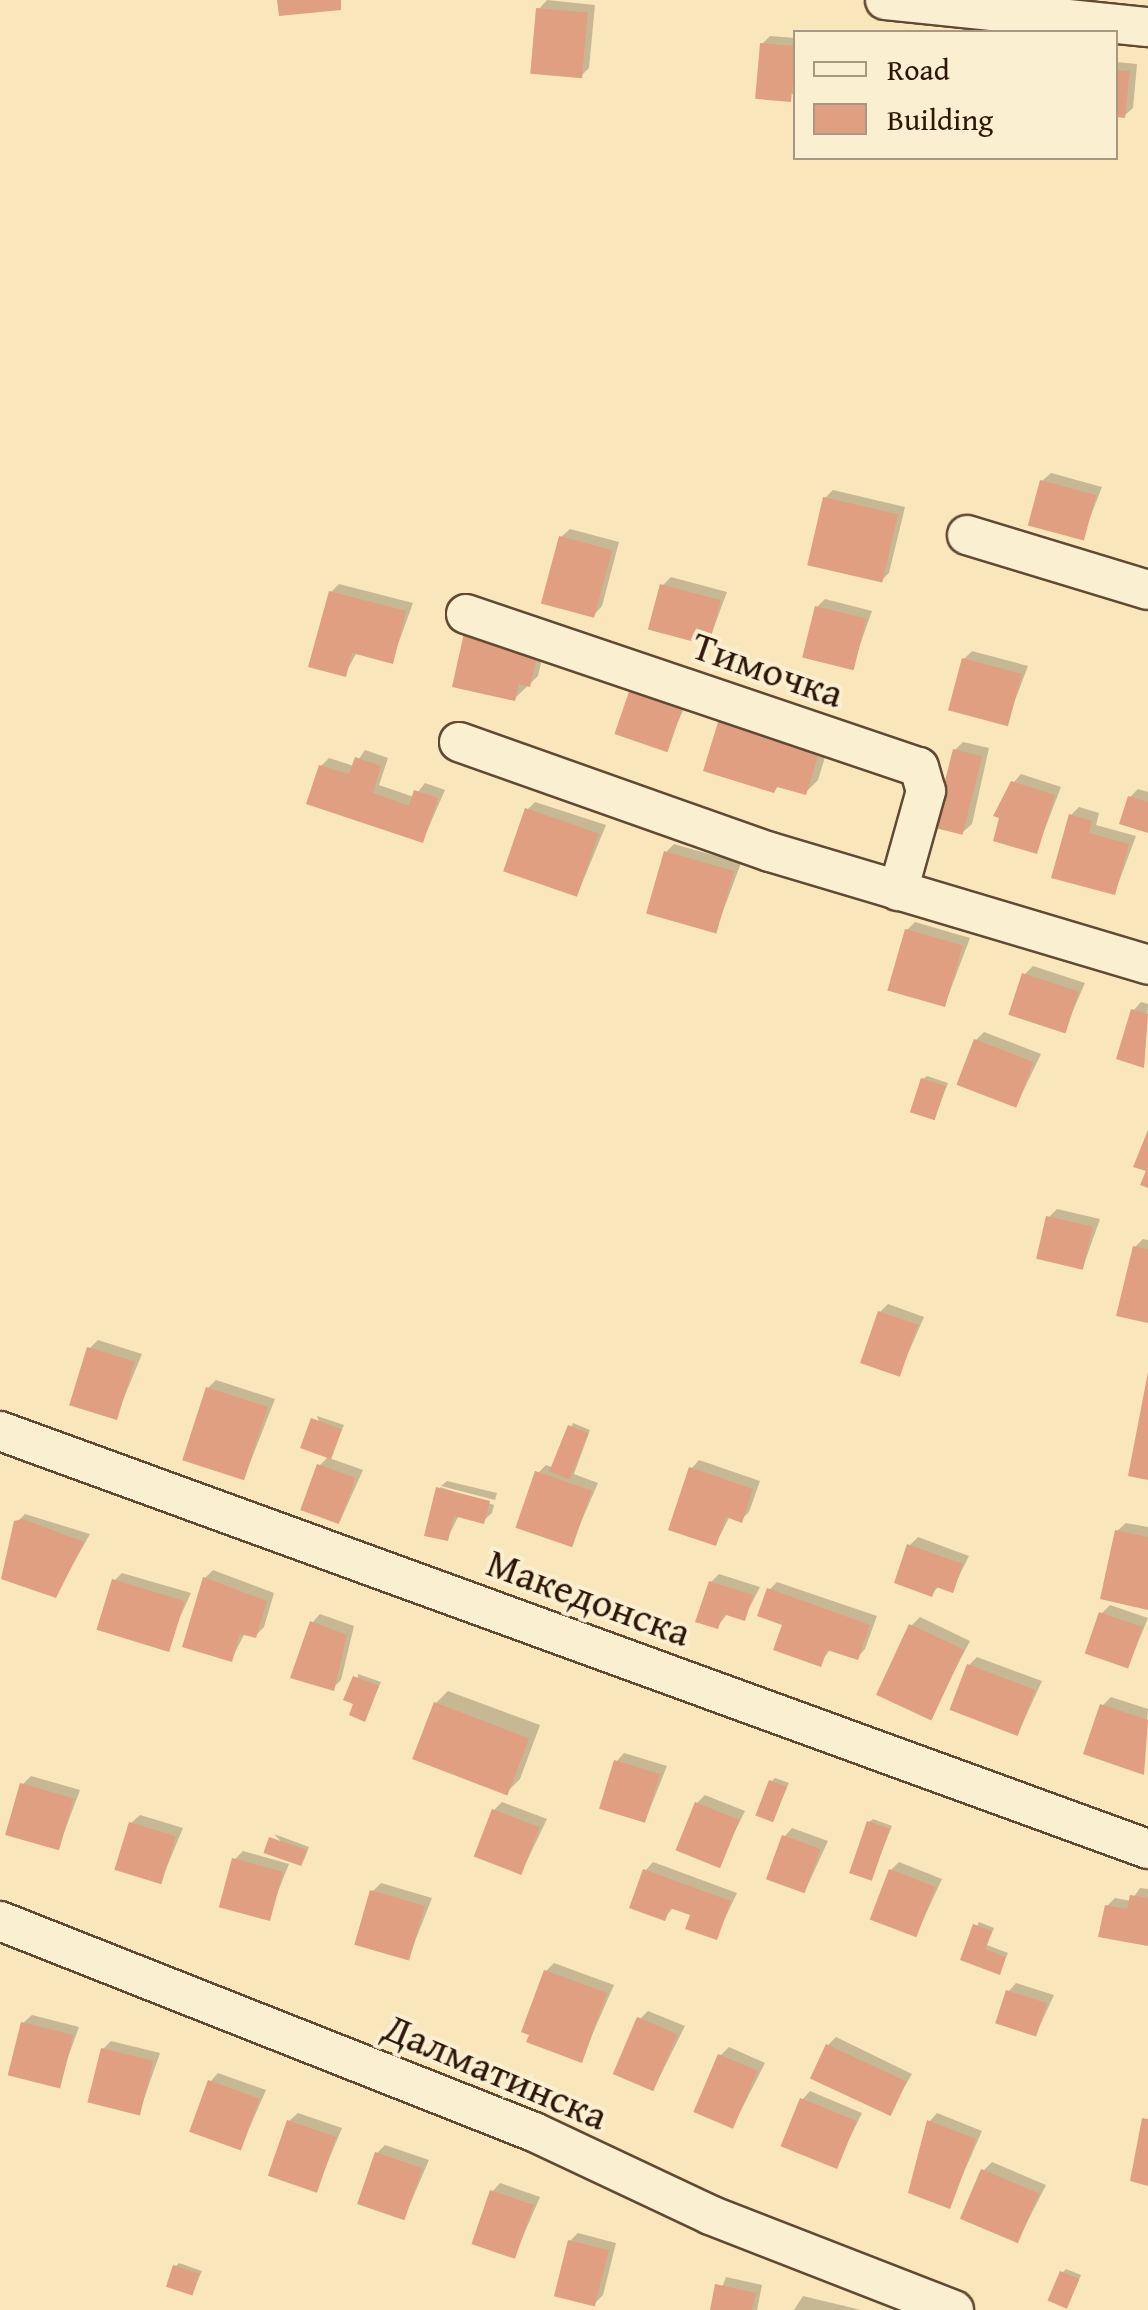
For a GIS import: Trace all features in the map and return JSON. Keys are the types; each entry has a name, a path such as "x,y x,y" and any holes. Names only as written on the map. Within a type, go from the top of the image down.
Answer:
{"street":[{"path":"885,0 1148,27"},
{"path":"967,535 1148,590"},
{"name":"Тимочка","path":"466,614 920,768 926,791 898,891"},
{"path":"459,742 898,891 1148,965"},
{"name":"Македонска","path":"0,1431 1148,1849"},
{"name":"Далматинска","path":"0,1922 534,2132 710,2216 954,2310"}],"building":[{"path":"277,0 341,0 341,10 279,16"},
{"path":"536,8 588,13 582,78 530,74"},
{"path":"760,43 793,46 791,102 755,99"},
{"path":"1118,70 1130,71 1125,118 1118,117"},
{"path":"1040,480 1096,495 1084,540 1028,525"},
{"path":"823,497 898,514 882,583 807,565"},
{"path":"559,536 612,550 594,618 541,604"},
{"path":"660,584 721,600 709,646 648,629"},
{"path":"329,591 406,611 393,664 352,653 346,677 308,667"},
{"path":"815,606 866,619 854,670 802,657"},
{"path":"464,633 539,649 530,687 519,684 515,701 452,687"},
{"path":"962,658 1022,674 1008,726 948,710"},
{"path":"633,680 686,698 667,752 614,734"},
{"path":"723,706 821,746 806,795 777,787 774,793 703,771"},
{"path":"953,749 982,756 963,835 933,828"},
{"path":"355,757 381,766 373,793 409,806 414,790 438,798 423,843 306,804 319,765 349,774"},
{"path":"1011,781 1055,795 1037,854 993,841 999,818 993,816"},
{"path":"1128,796 1148,802 1148,833 1119,824"},
{"path":"525,808 599,833 577,897 503,871"},
{"path":"1069,814 1092,821 1089,833 1129,844 1115,895 1051,878"},
{"path":"664,851 734,871 716,934 646,913"},
{"path":"905,929 963,946 945,1007 887,991"},
{"path":"1022,973 1079,992 1065,1033 1008,1015"},
{"path":"1131,1009 1148,1014 1144,1068 1116,1059"},
{"path":"974,1039 1034,1062 1016,1108 956,1085"},
{"path":"921,1078 946,1086 935,1120 910,1112"},
{"path":"1148,1130 1148,1188 1140,1185 1146,1171 1133,1167"},
{"path":"1046,1216 1093,1227 1083,1270 1036,1259"},
{"path":"1133,1246 1148,1249 1148,1323 1116,1316"},
{"path":"878,1311 918,1325 900,1377 860,1363"},
{"path":"87,1347 135,1362 117,1420 69,1405"},
{"path":"1148,1372 1148,1480 1128,1476"},
{"path":"206,1387 268,1407 244,1480 182,1460"},
{"path":"311,1418 342,1429 331,1459 300,1448"},
{"path":"568,1425 588,1433 570,1480 549,1471"},
{"path":"317,1464 356,1478 339,1524 300,1510"},
{"path":"689,1467 753,1489 742,1523 726,1517 716,1546 668,1530"},
{"path":"535,1471 592,1491 572,1547 515,1528"},
{"path":"436,1487 490,1501 484,1524 454,1516 448,1541 424,1536"},
{"path":"23,1519 84,1542 56,1598 1,1579 14,1521"},
{"path":"1115,1530 1148,1537 1148,1610 1100,1599"},
{"path":"907,1544 963,1564 953,1593 936,1587 932,1597 894,1583"},
{"path":"203,1577 267,1601 256,1638 240,1634 232,1662 182,1647"},
{"path":"112,1579 185,1601 169,1652 97,1630"},
{"path":"709,1581 753,1595 745,1621 723,1614 718,1629 695,1622"},
{"path":"767,1588 870,1625 858,1660 827,1650 821,1667 773,1650 782,1625 757,1616"},
{"path":"1099,1612 1142,1627 1128,1669 1085,1654"},
{"path":"310,1621 347,1635 334,1691 290,1678"},
{"path":"909,1624 964,1650 931,1720 876,1695"},
{"path":"967,1664 1035,1690 1018,1736 949,1710"},
{"path":"353,1676 379,1686 365,1722 349,1715 353,1704 343,1700"},
{"path":"434,1702 529,1739 507,1796 412,1759"},
{"path":"1100,1704 1148,1720 1144,1775 1083,1754"},
{"path":"614,1760 660,1774 645,1823 599,1809"},
{"path":"769,1780 787,1787 773,1822 755,1815"},
{"path":"20,1783 74,1798 59,1850 5,1835"},
{"path":"695,1802 740,1820 720,1868 676,1850"},
{"path":"492,1809 540,1827 521,1875 474,1857"},
{"path":"867,1821 890,1829 872,1881 849,1873"},
{"path":"129,1822 176,1836 161,1884 114,1870"},
{"path":"782,1835 821,1849 804,1893 766,1879"},
{"path":"269,1837 307,1850 301,1866 263,1853"},
{"path":"232,1858 283,1872 270,1921 219,1907"},
{"path":"643,1869 731,1901 717,1940 685,1929 690,1915 670,1908 665,1921 629,1908"},
{"path":"889,1869 936,1887 916,1937 870,1919"},
{"path":"370,1890 425,1906 409,1961 354,1945"},
{"path":"1130,1895 1148,1898 1148,1946 1098,1937 1105,1905 1127,1909"},
{"path":"973,1924 992,1931 985,1949 1006,1957 1000,1975 960,1960"},
{"path":"544,1970 607,1993 582,2063 526,2042 529,2035 521,2032"},
{"path":"1006,1990 1047,2003 1036,2037 995,2023"},
{"path":"637,2017 678,2034 653,2091 613,2074"},
{"path":"21,2022 73,2035 60,2088 8,2075"},
{"path":"826,2044 907,2082 891,2116 810,2078"},
{"path":"101,2048 153,2061 140,2115 87,2102"},
{"path":"718,2054 758,2071 733,2129 693,2112"},
{"path":"208,2080 260,2099 241,2150 189,2132"},
{"path":"800,2098 857,2121 837,2169 781,2146"},
{"path":"1142,2118 1148,2119 1148,2186 1130,2181"},
{"path":"287,2120 336,2137 317,2193 268,2176"},
{"path":"927,2120 976,2139 950,2209 908,2193"},
{"path":"375,2152 422,2168 404,2220 357,2204"},
{"path":"981,2169 1039,2194 1018,2243 960,2219"},
{"path":"490,2190 533,2205 515,2259 471,2244"},
{"path":"568,2240 609,2250 595,2306 554,2296"},
{"path":"173,2265 200,2274 193,2296 166,2287"},
{"path":"1060,2271 1079,2279 1067,2309 1047,2300"},
{"path":"715,2284 756,2293 752,2310 710,2310"}]}
